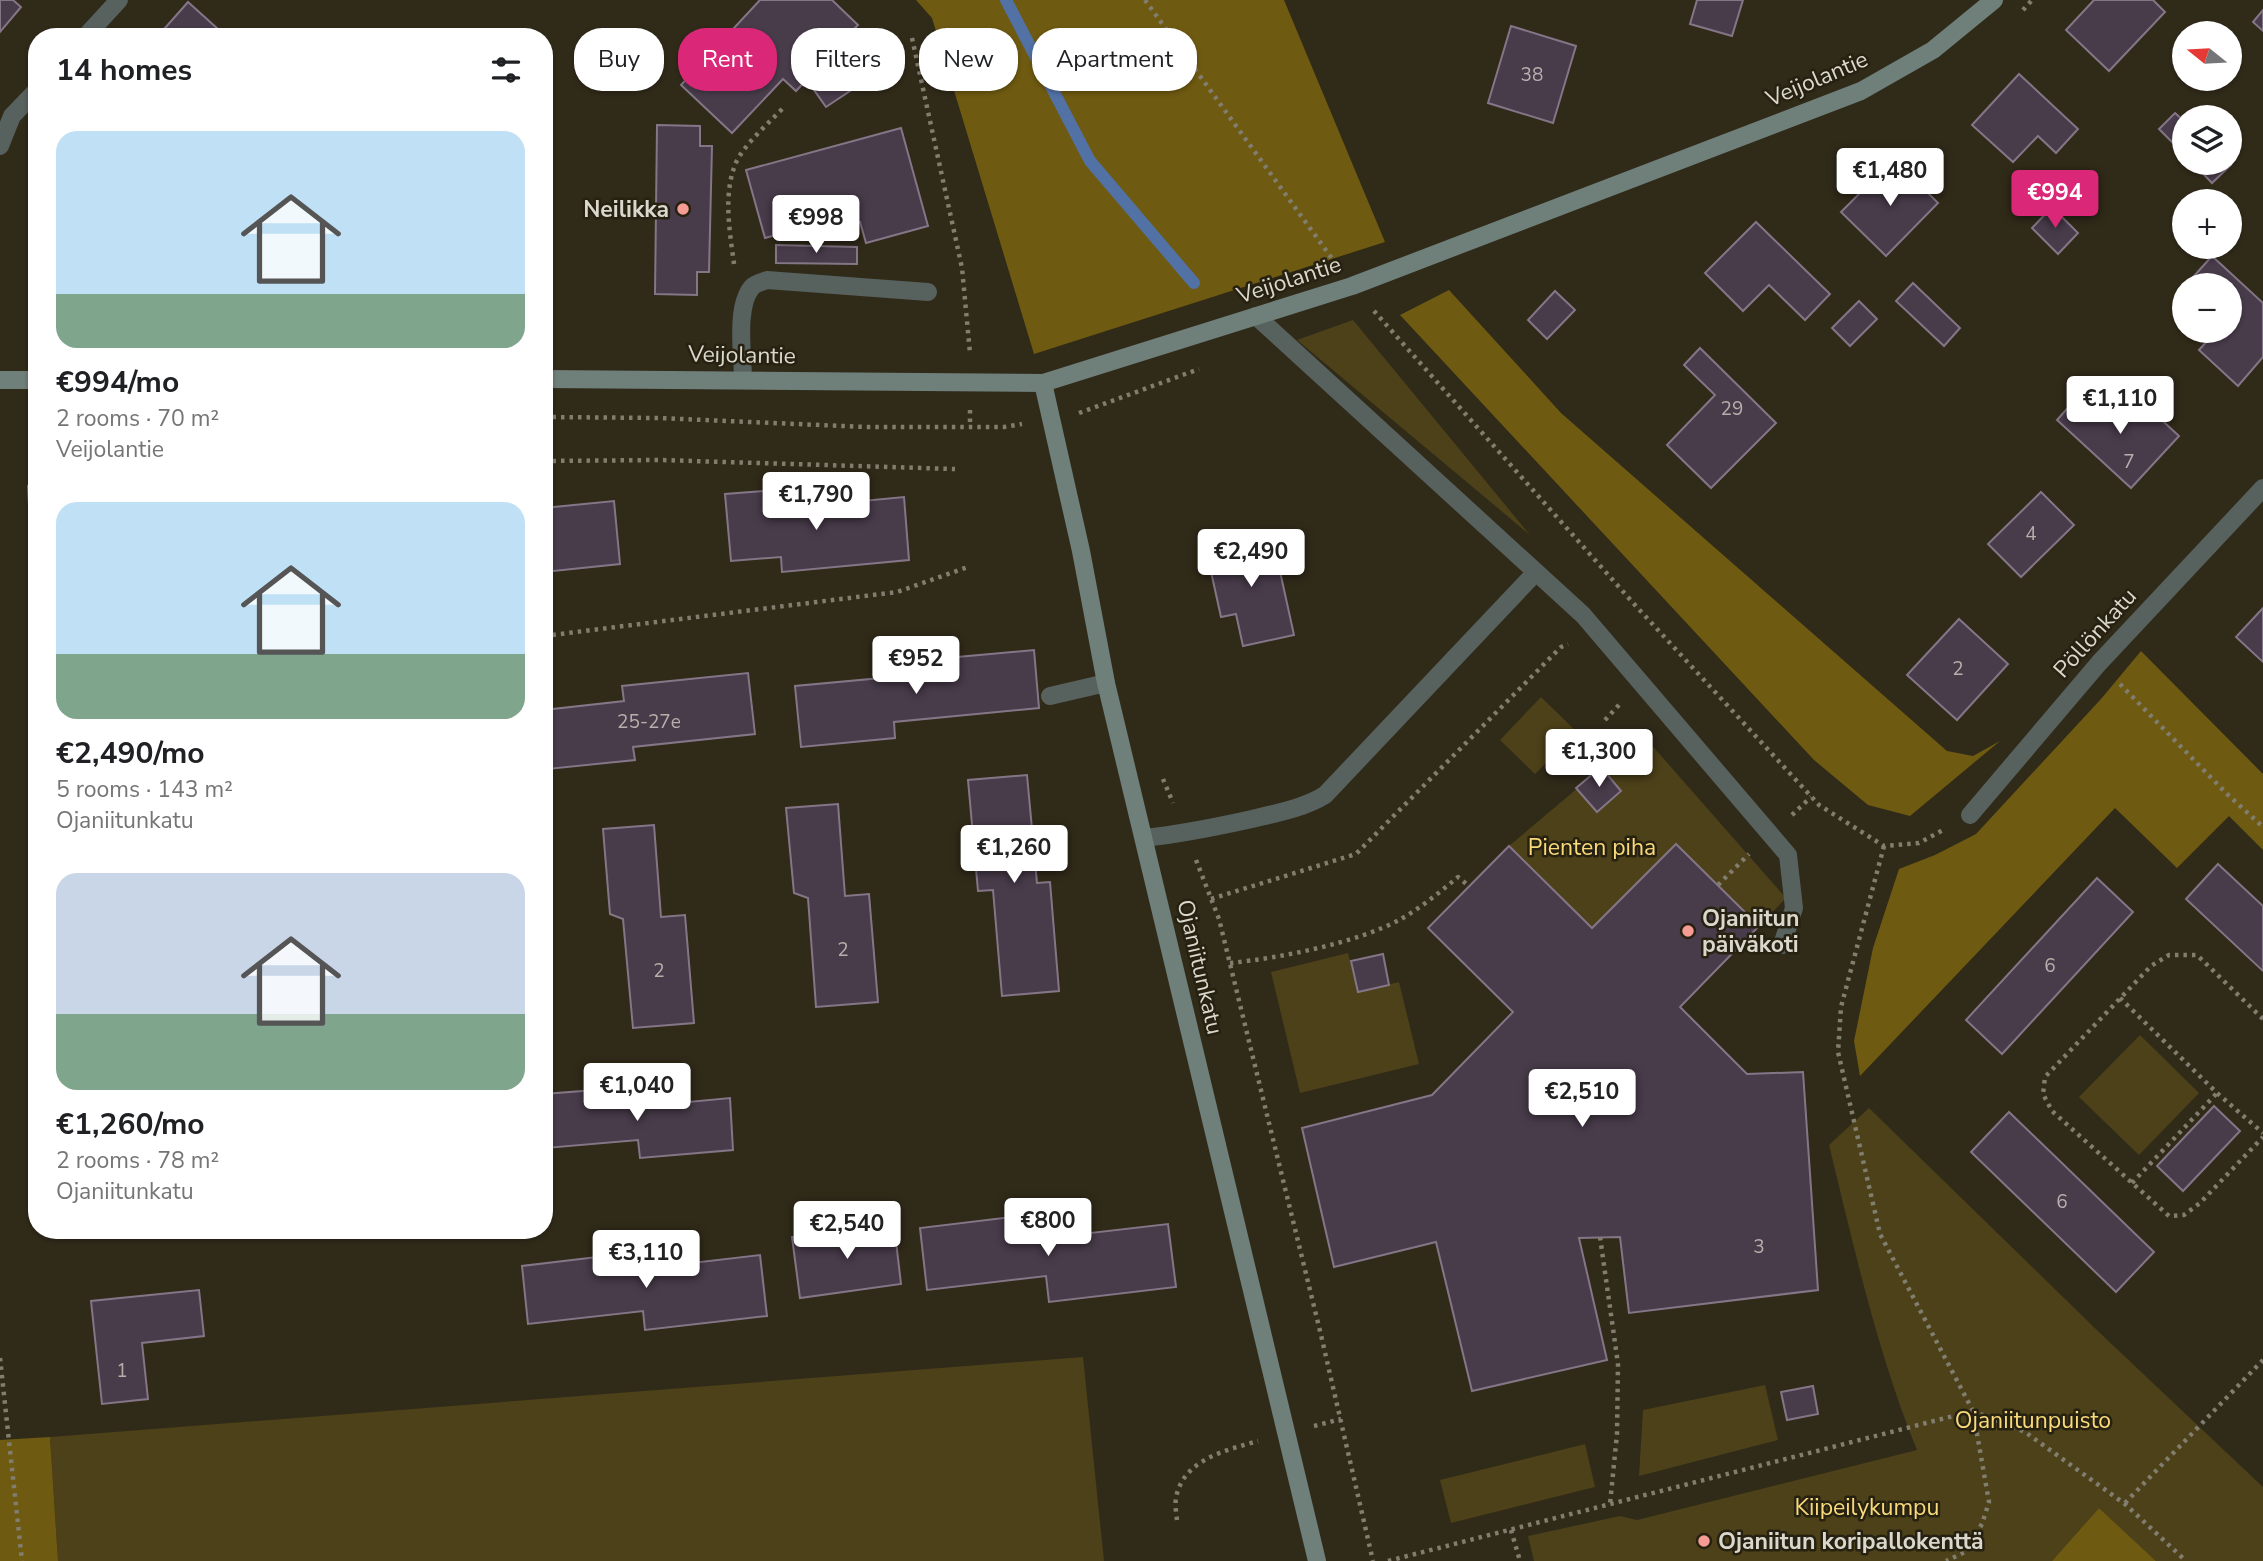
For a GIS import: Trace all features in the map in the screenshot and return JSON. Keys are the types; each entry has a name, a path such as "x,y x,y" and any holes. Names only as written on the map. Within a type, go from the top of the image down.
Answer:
{"street":[{"path":"93,28 119,0"},
{"name":"Veijolantie","path":"553,379 1044,383 1352,286 1861,91 1933,50 1994,0"},
{"path":"0,146 12,116 28,99"},
{"path":"743,380 742,317 745,299 754,285 767,280 929,292"},
{"path":"1256,316 1583,615 1788,855 1794,908 1782,945"},
{"path":"0,380 28,380"},
{"name":"Ojaniitunkatu","path":"1044,383 1081,551 1106,683 1317,1561"},
{"name":"Pöllönkatu","path":"1970,815 2099,663 2263,488"},
{"path":"1144,838 1186,834 1273,814 1313,802 1325,795 1536,572"},
{"path":"1051,696 1106,683"}],"path":[{"path":"1145,0 1352,286 1635,605 1819,805 1884,846 1919,844 1970,815"},
{"path":"912,38 962,268 970,350 971,427"},
{"path":"745,299 735,268 730,228 729,193 735,164 785,106"},
{"path":"1066,376 1079,425"},
{"path":"553,461 660,460 955,469"},
{"path":"553,635 897,592 968,566"},
{"path":"1211,899 1356,854 1561,647 1569,643 1576,647"},
{"path":"2099,663 2225,792 2263,827"},
{"path":"1163,778 1219,919 1374,1561"},
{"path":"1884,846 1841,1007 1838,1052 1880,1234 1973,1411 1989,1502 1982,1524 1965,1552 1946,1561"},
{"path":"1230,963 1255,960 1361,936 1401,919 1458,877 1469,886"},
{"path":"2120,998 2263,1135 2200,1203 2184,1215 2169,1216 2052,1111 2043,1094 2045,1077 2120,998 2151,966 2169,955 2197,955 2263,1019"},
{"path":"2132,1182 2217,1093"},
{"path":"1600,1237 1618,1364 1610,1504"},
{"path":"0,1358 22,1561"},
{"path":"2125,1504 2263,1360"},
{"path":"1388,1561 1973,1411 2025,1432 2125,1504 2186,1561"},
{"path":"1177,1520 1176,1497 1185,1475 1213,1454 1341,1419"},
{"path":"1511,1530 1520,1561"}],"green space":[{"path":"1353,320 1530,535 1297,340"},
{"path":"1541,697 1577,732 1535,774 1500,740"},
{"name":"Pienten piha","path":"1642,734 1786,898 1759,926 1676,844 1592,928 1509,846"},
{"path":"1348,953 1358,992 1399,982 1419,1064 1300,1093 1271,972"},
{"path":"2140,1035 2199,1093 2139,1155 2079,1097"},
{"name":"Ojaniitunpuisto","path":"1869,1108 2263,1487 2263,1561 2156,1561 2099,1508 2052,1561 1534,1561 1528,1536 1620,1516 1637,1520 1917,1450 1878,1337 1829,1145"},
{"path":"1083,1357 1104,1561 58,1561 50,1437"},
{"path":"1765,1385 1778,1440 1639,1476 1643,1410"},
{"path":"1585,1444 1595,1487 1451,1523 1440,1480"}],"shaded area":[{"path":"916,0 1284,0 1385,242 1034,354 954,91 1018,91 1018,28 935,28 932,18"},
{"path":"1449,290 1561,413 1947,751 1973,756 2000,741 1910,816 1868,805 1814,760 1400,315"},
{"path":"2141,651 2263,774 2263,850 2229,816 2177,868 2115,808 1860,1076 1854,1041 1873,948 1899,869 1935,855 1976,834 2101,699"},
{"path":"50,1437 58,1561 0,1561 0,1440"},
{"path":"2099,1508 2156,1561 2052,1561"}],"building":[{"path":"0,0 13,0 21,7 0,32"},
{"path":"760,0 832,0 858,25 855,28 791,28 791,86 783,79 777,85 777,28 734,28"},
{"path":"1697,0 1743,0 1732,36 1690,24"},
{"path":"2094,0 2153,0 2165,12 2109,71 2066,30"},
{"path":"188,2 217,28 165,28"},
{"path":"2263,10 2263,31 2253,22"},
{"path":"1511,26 1576,46 1553,123 1488,103"},
{"path":"2019,74 2078,129 2056,153 2038,136 2013,162 1972,125"},
{"path":"687,91 772,91 732,133"},
{"path":"815,91 850,91 826,107"},
{"path":"2172,116 2172,142 2159,129"},
{"name":"Neilikka","path":"657,125 700,126 700,146 712,146 709,272 697,272 697,295 655,294"},
{"path":"901,128 928,226 866,243 860,222 833,229 831,220 765,238 746,170"},
{"path":"1894,159 1938,203 1886,256 1841,212"},
{"path":"2204,175 2220,175 2212,183"},
{"path":"2052,207 2078,233 2058,254 2032,228"},
{"path":"1756,222 1830,294 1805,320 1769,285 1743,311 1705,273"},
{"path":"776,245 857,247 857,264 776,263"},
{"path":"2209,259 2215,259 2230,273 2197,273"},
{"path":"1913,283 1960,328 1944,346 1896,301"},
{"path":"2242,284 2263,303 2263,357 2238,386 2199,350 2205,343 2242,343"},
{"path":"1555,291 1575,310 1547,339 1528,320"},
{"path":"1859,301 1877,319 1850,346 1832,328"},
{"path":"1700,348 1776,423 1711,488 1667,445 1715,395 1684,365"},
{"path":"2083,391 2117,422 2139,399 2179,436 2131,488 2057,420"},
{"path":"776,490 778,509 904,497 909,560 782,572 781,557 731,561 725,494"},
{"path":"2041,492 2074,525 2021,577 1988,544"},
{"path":"614,501 620,564 553,571 553,507"},
{"path":"1272,535 1294,635 1243,646 1236,614 1221,617 1206,549"},
{"path":"2263,608 2263,662 2236,637"},
{"path":"1959,619 2008,664 1957,720 1907,675"},
{"path":"1034,650 1039,708 894,722 895,738 801,747 795,686 881,678 880,664"},
{"path":"748,673 755,734 633,747 635,760 553,768 553,709 624,701 622,686"},
{"path":"1601,767 1621,791 1597,812 1576,788"},
{"path":"1027,775 1037,883 1050,882 1059,991 1002,996 993,890 978,891 968,780"},
{"path":"838,804 845,896 869,894 878,1002 816,1007 808,898 794,893 786,808"},
{"path":"654,825 661,917 685,915 694,1023 633,1028 623,919 610,914 603,829"},
{"path":"1676,844 1759,926 1680,1007 1747,1074 1803,1072 1818,1290 1629,1313 1620,1237 1579,1238 1607,1360 1472,1391 1436,1242 1334,1267 1302,1128 1432,1095 1513,1012 1428,928 1509,846 1592,928"},
{"path":"2218,864 2263,906 2263,971 2186,899"},
{"path":"2097,878 2133,912 2002,1054 1966,1020"},
{"path":"1383,954 1389,985 1358,992 1351,961"},
{"path":"634,1087 636,1107 730,1098 733,1150 640,1158 638,1140 553,1147 553,1093"},
{"path":"2214,1106 2240,1131 2183,1191 2157,1166"},
{"path":"2009,1112 2154,1252 2116,1292 1971,1152"},
{"path":"1036,1214 1039,1239 1168,1224 1176,1287 1049,1302 1046,1276 927,1290 920,1228"},
{"path":"894,1224 901,1284 800,1298 792,1237"},
{"path":"639,1252 641,1269 760,1255 767,1316 645,1330 643,1311 528,1324 522,1266"},
{"path":"199,1290 204,1336 142,1343 148,1399 102,1404 91,1301"},
{"path":"1813,1386 1818,1414 1787,1420 1781,1392"}],"waterway":[{"path":"1006,0 1090,161 1194,283"}],"place":[{"name":"Neilikka","path":"683,209"},
{"name":"Ojaniitun päiväkoti","path":"1688,931"},
{"name":"Ojaniitun koripallokenttä","path":"1704,1541"}],"park label":[{"name":"Kiipeilykumpu","path":"1867,1507"}]}
